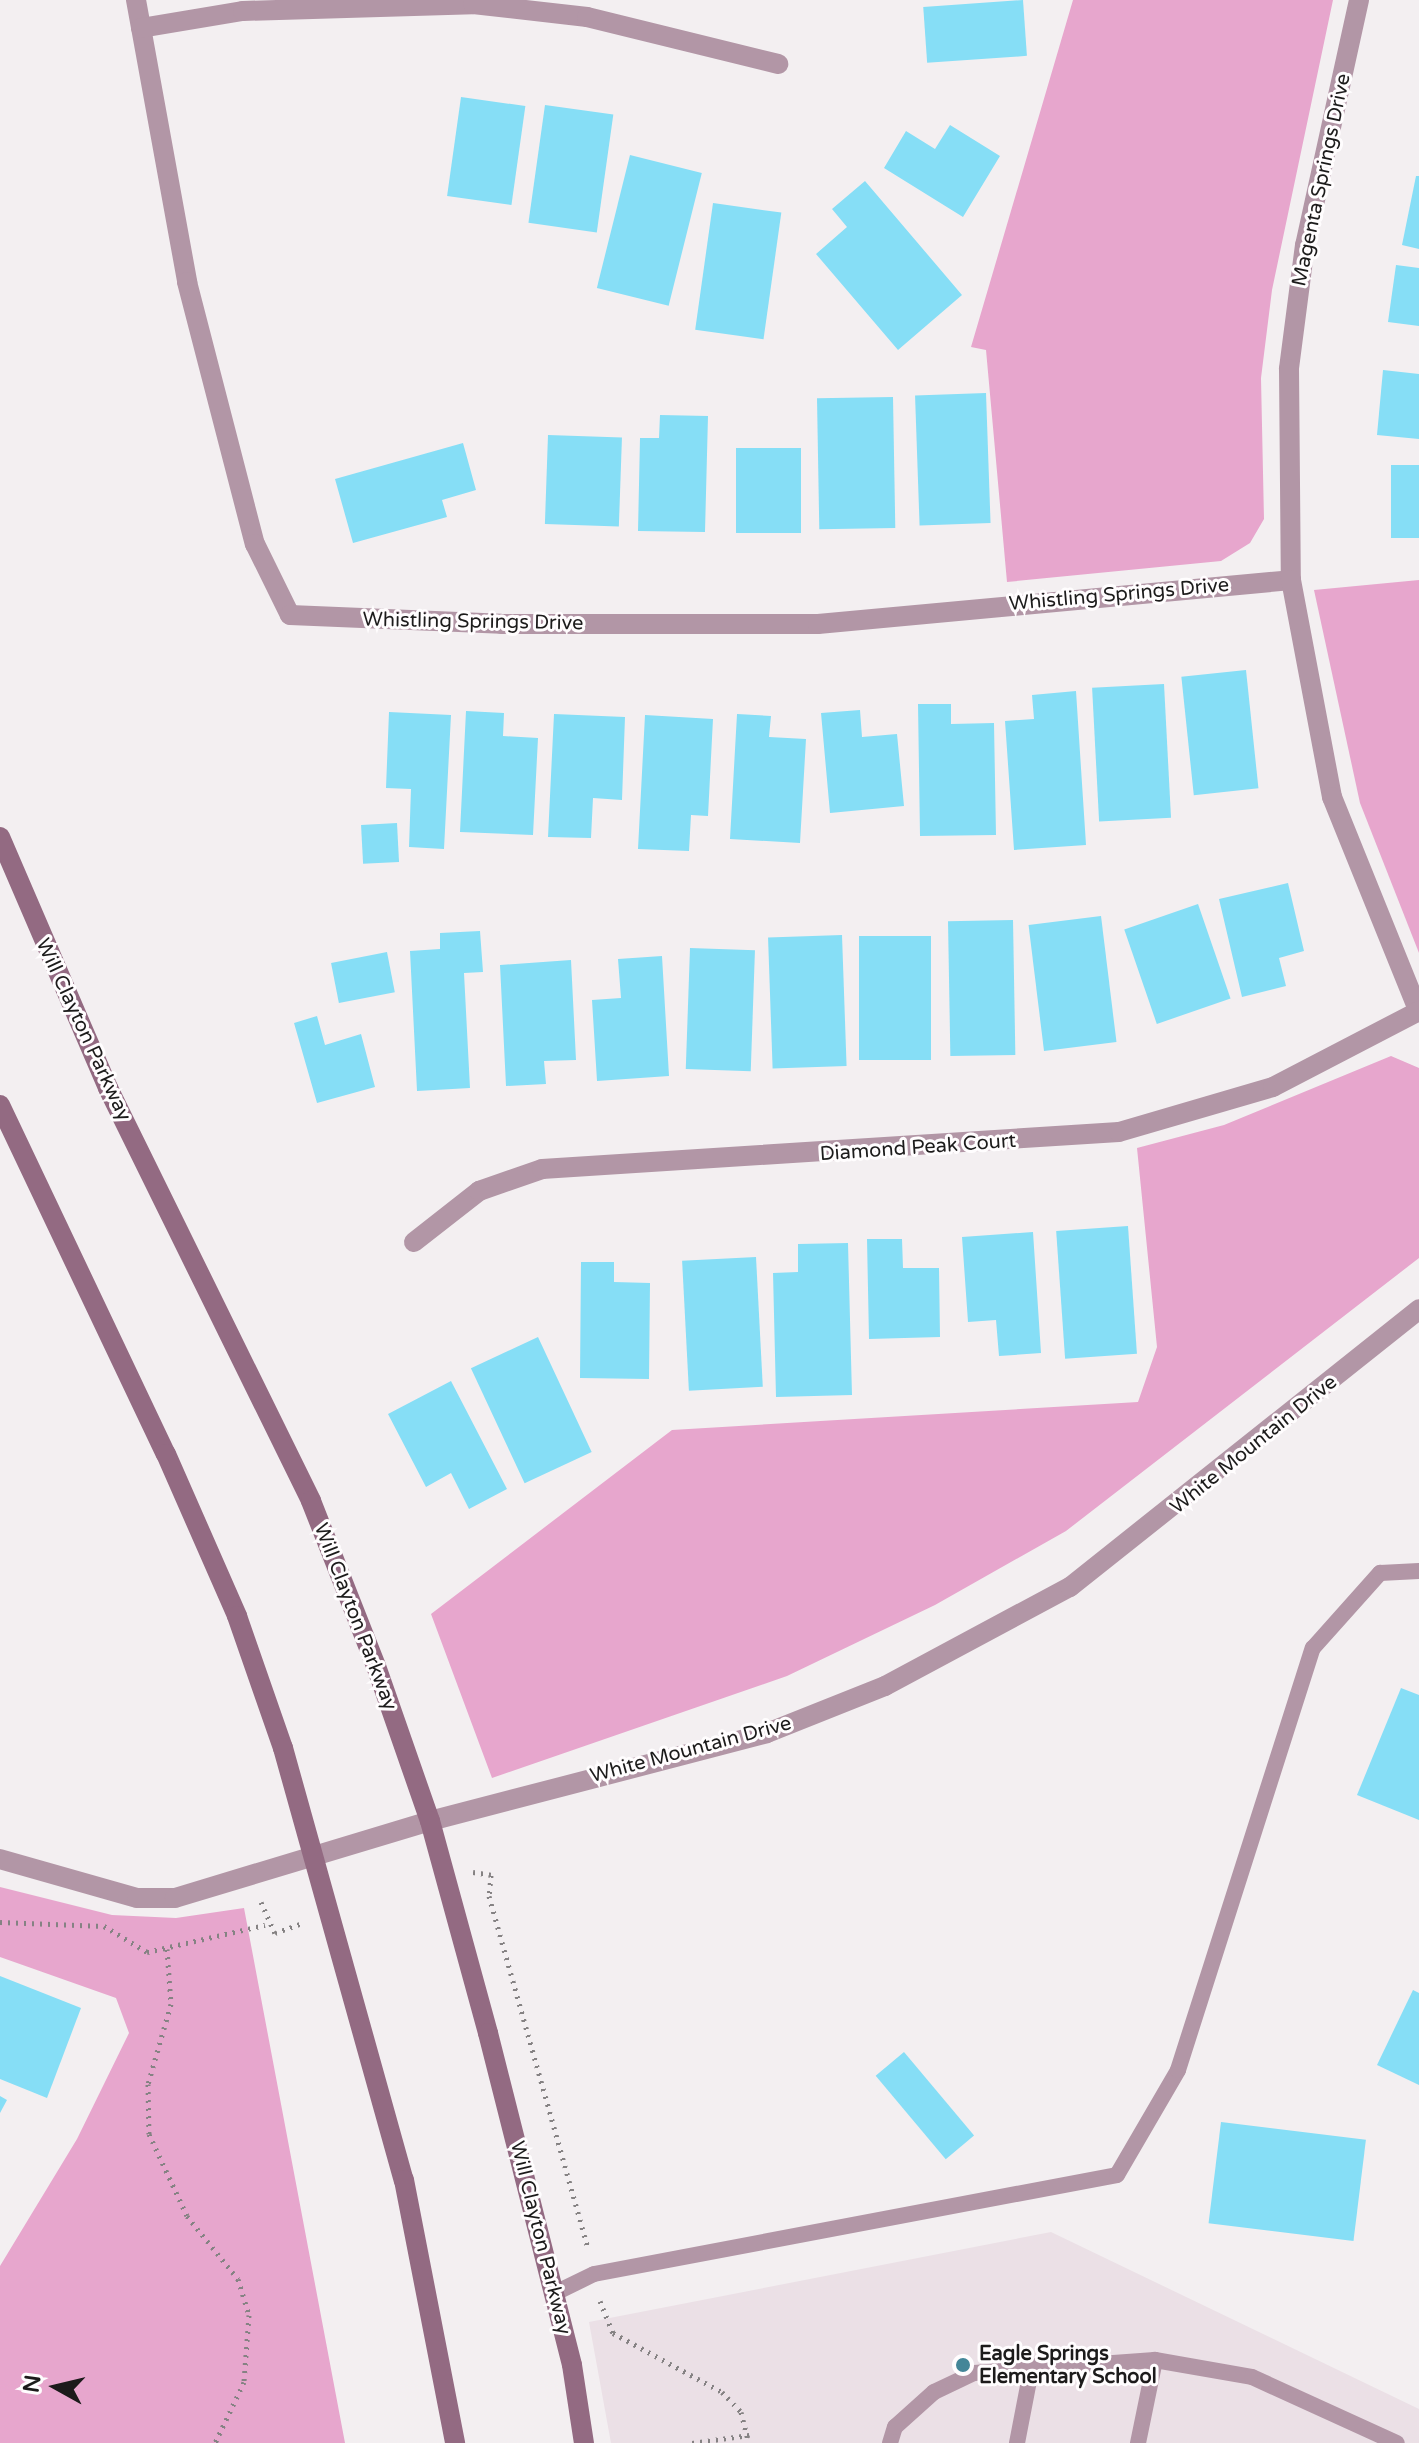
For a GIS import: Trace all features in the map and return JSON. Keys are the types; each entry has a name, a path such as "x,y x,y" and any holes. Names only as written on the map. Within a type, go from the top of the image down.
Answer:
{"main road":[{"name":"Will Clayton Parkway","path":"0,837 108,1088 311,1501 430,1821 555,2293 584,2443"},
{"path":"0,1105 237,1616 328,1908 404,2180 455,2443"}],"street":[{"name":"Whistling Springs Drive","path":"136,0 159,159 225,434 255,544 290,615 472,624 818,624 1291,580"},
{"name":"Magenta Springs Drive","path":"1359,0 1305,245 1289,369 1291,580 1332,797 1419,1012"},
{"path":"141,28 243,11 473,4 587,17 778,64"},
{"name":"Diamond Peak Court","path":"414,1242 479,1191 542,1169 1119,1132 1273,1087 1419,1012"},
{"name":"White Mountain Drive","path":"0,1859 137,1898 175,1898 256,1878 430,1821 767,1733 992,1633 1155,1526 1419,1309"}],"lane":[{"path":"555,2293 594,2274 1117,2175 1178,2070 1313,1648 1380,1573 1419,1571"},
{"path":"1138,2443 1155,2360"},
{"path":"890,2443 895,2427 934,2392 974,2373 1032,2365 1155,2360 1252,2377 1368,2437 1397,2443"},
{"path":"1017,2443 1032,2365"}],"path":[{"path":"441,1867 491,1875 489,1896 613,2333 722,2392 749,2435 749,2443"},
{"path":"256,1878 265,1925 275,1933 292,1930 328,1908"},
{"path":"0,1922 104,1926 147,1952 265,1925"},
{"path":"167,1949 171,2004 148,2084 149,2134 187,2216 238,2279 249,2315 244,2382 215,2443"},
{"path":"692,2443 749,2435"}],"shaded area":[{"path":"1073,0 1333,0 1272,290 1261,378 1264,519 1250,543 1221,561 1007,582 986,350 971,347"},
{"path":"1419,580 1419,953 1360,803 1314,590"},
{"path":"1391,1056 1419,1068 1419,1258 1066,1531 935,1605 787,1676 492,1778 431,1614 672,1430 1138,1402 1157,1347 1137,1148 1224,1125"},
{"path":"0,1887 112,1915 176,1918 244,1908 345,2443 0,2443 0,2266 77,2139 129,2033 116,1998 0,1957"},
{"name":"Eagle Springs Elementary School","path":"1051,2232 1419,2409 1419,2443 611,2443 589,2322"}],"building":[{"path":"1023,0 1027,56 927,63 923,7"},
{"path":"461,97 525,106 511,205 447,196"},
{"path":"545,105 613,115 597,232 528,223"},
{"path":"950,125 1000,156 963,217 884,168 906,131 935,149"},
{"path":"630,155 702,173 669,306 597,288"},
{"path":"1416,176 1419,176 1419,249 1402,245"},
{"path":"865,181 962,295 898,350 816,254 847,227 832,209"},
{"path":"713,203 781,213 764,339 695,330"},
{"path":"1396,265 1419,268 1419,326 1388,322"},
{"path":"1383,370 1419,374 1419,439 1377,435"},
{"path":"986,393 991,523 920,525 915,395"},
{"path":"893,397 895,528 819,529 817,398"},
{"path":"660,415 708,416 705,532 638,531 640,438 659,438"},
{"path":"548,435 622,438 619,527 545,524"},
{"path":"463,443 476,490 442,500 447,517 353,543 335,479"},
{"path":"736,448 801,448 801,533 736,533"},
{"path":"1391,465 1419,465 1419,538 1391,538"},
{"path":"1246,670 1258,788 1194,795 1181,677"},
{"path":"1164,684 1171,818 1099,822 1092,688"},
{"path":"1076,691 1086,845 1014,850 1005,721 1034,719 1032,695"},
{"path":"918,704 951,704 951,724 994,723 996,835 920,836"},
{"path":"860,710 862,737 897,734 904,806 830,813 821,713"},
{"path":"466,711 504,713 503,736 538,738 533,835 460,832"},
{"path":"389,712 451,715 444,849 409,847 411,789 386,788"},
{"path":"554,714 625,717 622,800 593,798 591,838 548,837"},
{"path":"737,714 771,716 769,737 806,739 800,843 730,839"},
{"path":"645,715 713,719 708,816 691,815 689,851 638,849"},
{"path":"397,823 399,862 363,864 361,825"},
{"path":"1288,883 1304,951 1279,958 1286,986 1242,997 1219,899"},
{"path":"1198,904 1231,999 1157,1024 1124,929"},
{"path":"1101,916 1116,1042 1044,1051 1029,925"},
{"path":"1013,920 1015,1055 950,1056 948,921"},
{"path":"480,931 483,972 464,973 470,1088 417,1091 410,951 440,949 440,933"},
{"path":"842,935 847,1066 773,1069 768,938"},
{"path":"859,936 931,936 931,1060 859,1060"},
{"path":"690,948 755,950 751,1071 686,1069"},
{"path":"387,952 395,992 339,1003 331,963"},
{"path":"662,956 669,1076 597,1081 592,1000 621,998 618,959"},
{"path":"571,960 576,1060 544,1061 546,1084 506,1086 500,965"},
{"path":"317,1016 325,1045 361,1034 375,1087 317,1103 294,1023"},
{"path":"1128,1226 1137,1354 1065,1359 1056,1231"},
{"path":"1033,1232 1041,1353 999,1356 996,1320 968,1322 962,1237"},
{"path":"867,1239 902,1239 903,1268 939,1268 940,1337 869,1339"},
{"path":"848,1243 852,1395 776,1397 773,1273 798,1272 798,1244"},
{"path":"756,1257 763,1387 689,1391 682,1261"},
{"path":"581,1262 614,1262 614,1282 650,1283 649,1379 580,1378"},
{"path":"538,1337 592,1452 525,1483 471,1368"},
{"path":"451,1381 507,1489 469,1509 451,1473 426,1487 388,1414"},
{"path":"1401,1688 1419,1695 1419,1820 1357,1795"},
{"path":"0,1976 81,2008 47,2098 0,2079"},
{"path":"1413,1990 1419,1993 1419,2085 1377,2065"},
{"path":"904,2052 974,2135 946,2159 876,2076"},
{"path":"0,2096 7,2100 0,2113"},
{"path":"1221,2122 1366,2140 1353,2241 1209,2223"}],"place":[{"name":"Eagle Springs Elementary School","path":"963,2365"}]}
